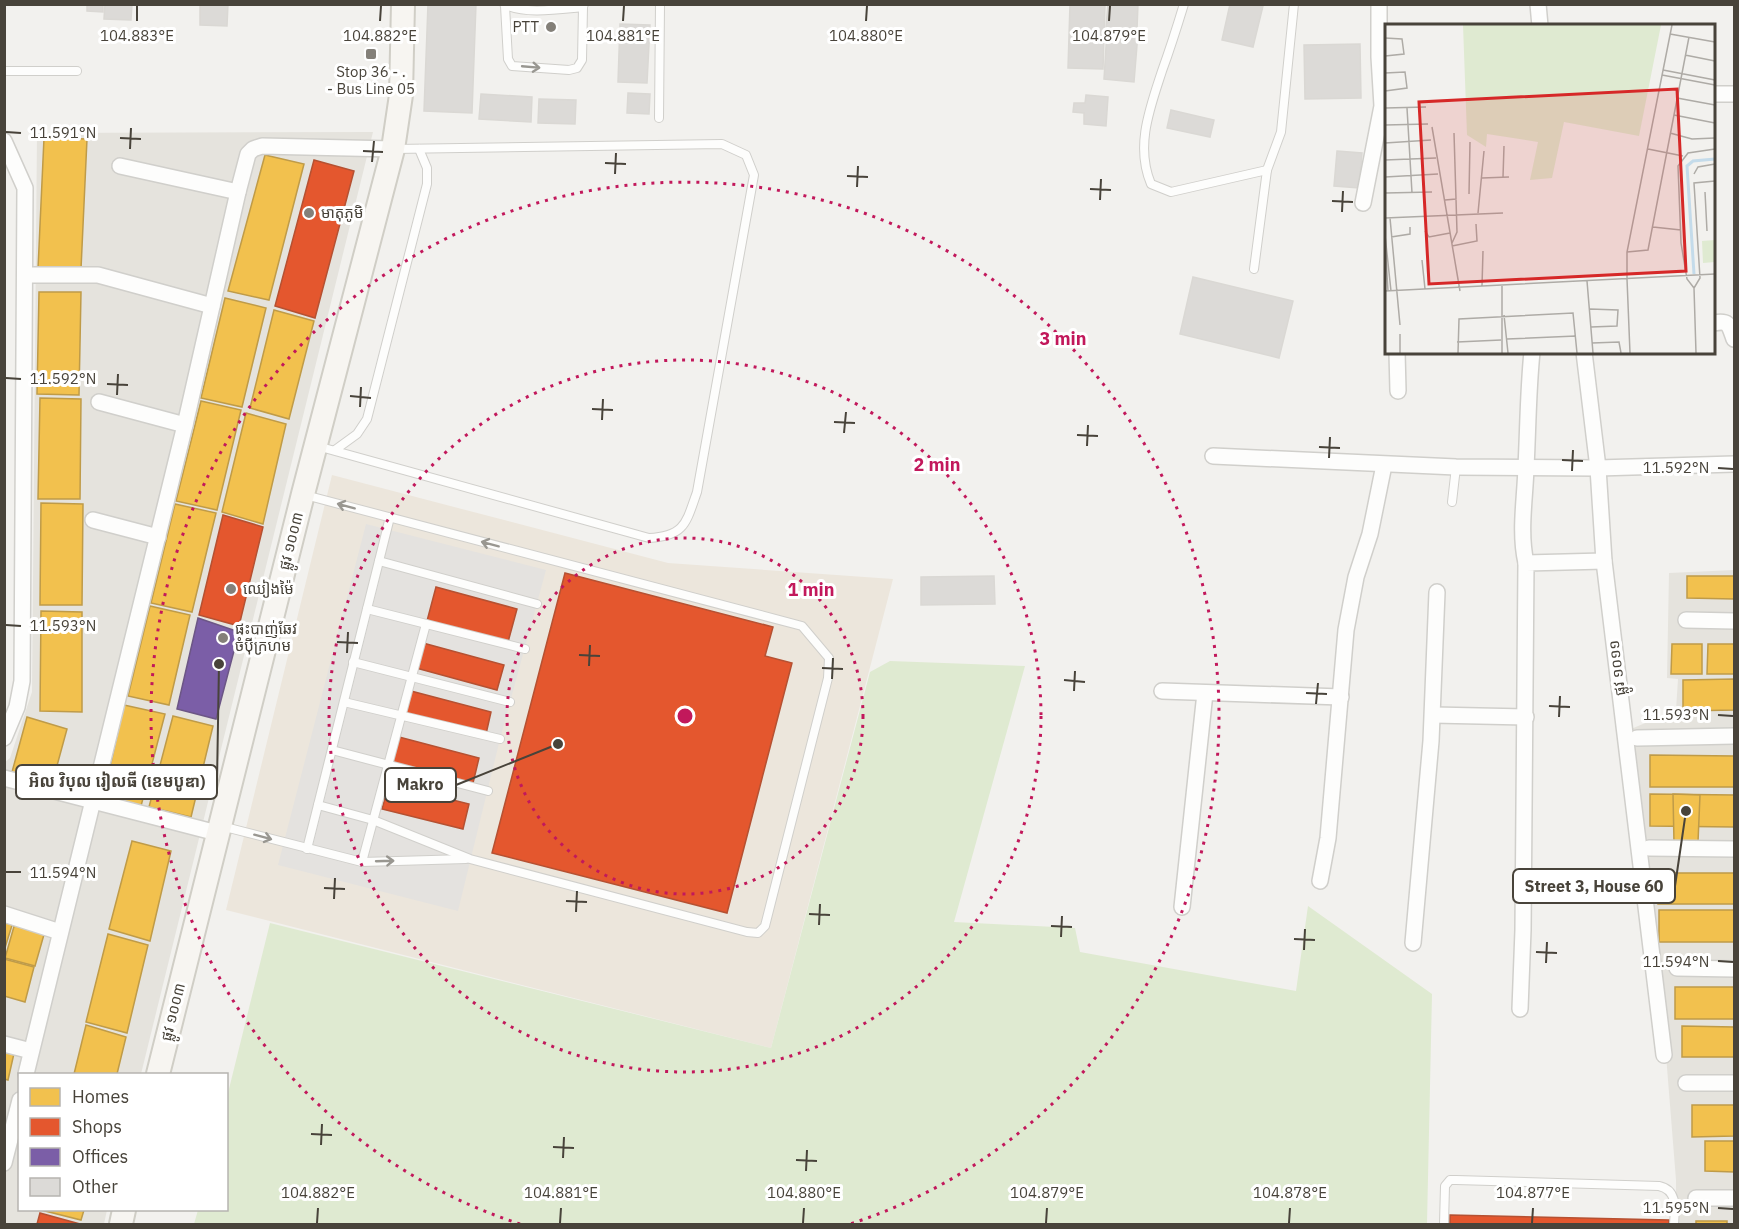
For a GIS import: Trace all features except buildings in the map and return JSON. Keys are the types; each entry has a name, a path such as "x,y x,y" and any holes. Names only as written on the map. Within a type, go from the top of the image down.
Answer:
{"main road":[{"name":"ផ្លូវ ១០០៣","path":"158,1073 303,494 325,448 393,149 401,95 403,4"}],"street":[{"path":"1363,203 1382,106 1379,4"},
{"path":"1538,4 1540,24"},
{"path":"1715,94 1734,94"},
{"path":"4,141 25,188 22,681 17,707 4,738"},
{"path":"26,1073 158,537 248,154 253,149 262,146 393,149"},
{"path":"120,166 238,192"},
{"path":"25,275 98,275 212,306"},
{"path":"1715,322 1727,323 1734,339"},
{"path":"1397,354 1398,391"},
{"path":"1520,1009 1526,717 1526,563 1522,545 1522,525 1532,354"},
{"name":"ផ្លូវ ១០១១","path":"1584,354 1598,468 1604,561 1664,1055"},
{"path":"99,402 185,425"},
{"path":"1213,456 1456,467 1598,468 1734,465"},
{"path":"1320,881 1328,838 1346,630 1356,577 1370,534 1384,465"},
{"path":"93,520 158,537"},
{"path":"1526,563 1604,561"},
{"path":"1413,943 1432,715 1437,592"},
{"path":"1686,620 1734,621"},
{"path":"1162,691 1341,697"},
{"path":"1182,907 1205,693"},
{"path":"1432,715 1526,717"},
{"path":"1637,738 1734,736"},
{"path":"4,778 93,802 218,829"},
{"path":"1649,848 1734,849"},
{"path":"4,914 60,932"},
{"path":"1677,968 1734,969"},
{"path":"4,1044 31,1051"},
{"path":"1686,1083 1734,1083"},
{"path":"4,1163 18,1108"},
{"path":"1696,1198 1734,1198"}],"lane":[{"path":"659,117 660,4"},
{"path":"1184,4 1146,122 1143,150 1146,174 1151,184 1171,192 1267,170"},
{"path":"1254,269 1267,170 1281,132 1294,4"},
{"path":"505,5 549,11 583,5 582,60 577,68 569,70 512,66 508,58 505,5"},
{"path":"4,71 77,71"},
{"path":"325,448 649,538 667,537 685,525 697,492 754,175 746,155 722,144 393,149"},
{"path":"325,448 357,434 367,419 427,184 427,168 418,149"},
{"path":"1452,502 1456,467"},
{"path":"303,494 802,626 829,658 828,678 823,700 765,926 758,933 470,859 373,820 318,805"},
{"path":"308,849 390,517"},
{"path":"379,561 537,604"},
{"path":"367,609 525,650"},
{"path":"362,862 426,624"},
{"path":"353,662 510,702"},
{"path":"344,702 500,740"},
{"path":"332,750 488,791"},
{"path":"218,829 362,862 470,859"},
{"path":"1444,1224 1445,1186 1450,1180 1456,1180 1666,1187 1675,1202 1674,1224"}],"shaded area":[{"path":"373,132 141,1073 18,1073 18,1211 107,1211 104,1224 5,1224 4,763 10,758 32,692 37,133"},
{"path":"332,475 668,563 893,579 771,1048 226,910"},
{"path":"366,524 546,570 500,739 458,911 278,865"},
{"path":"1734,570 1734,1224 1676,1224 1676,1180 1664,1030 1631,729 1676,710 1678,679 1667,678 1669,573"}],"green space":[{"path":"890,661 1025,666 954,922 1075,928 1080,952 1296,991 1308,906 1432,994 1427,1224 194,1224 198,1211 228,1211 228,1093 270,923 771,1048 870,672"}],"place":[{"name":"PTT","path":"551,27"},
{"name":"Stop 36 - . - Bus Line 05","path":"371,54"},
{"name":"មាតុភូមិ","path":"309,213"},
{"name":"ឈៀងម៉ៃ","path":"231,589"},
{"name":"ផ្ទះបាញ់ឆែវ ចំប៉ីក្រហម","path":"223,638"},
{"name":"អិល វិបុល រៀលធី (ខេមបូឌា)","path":"219,664"},
{"name":"Makro","path":"558,744"},
{"name":"Street 3, House 60","path":"1686,811"}]}
